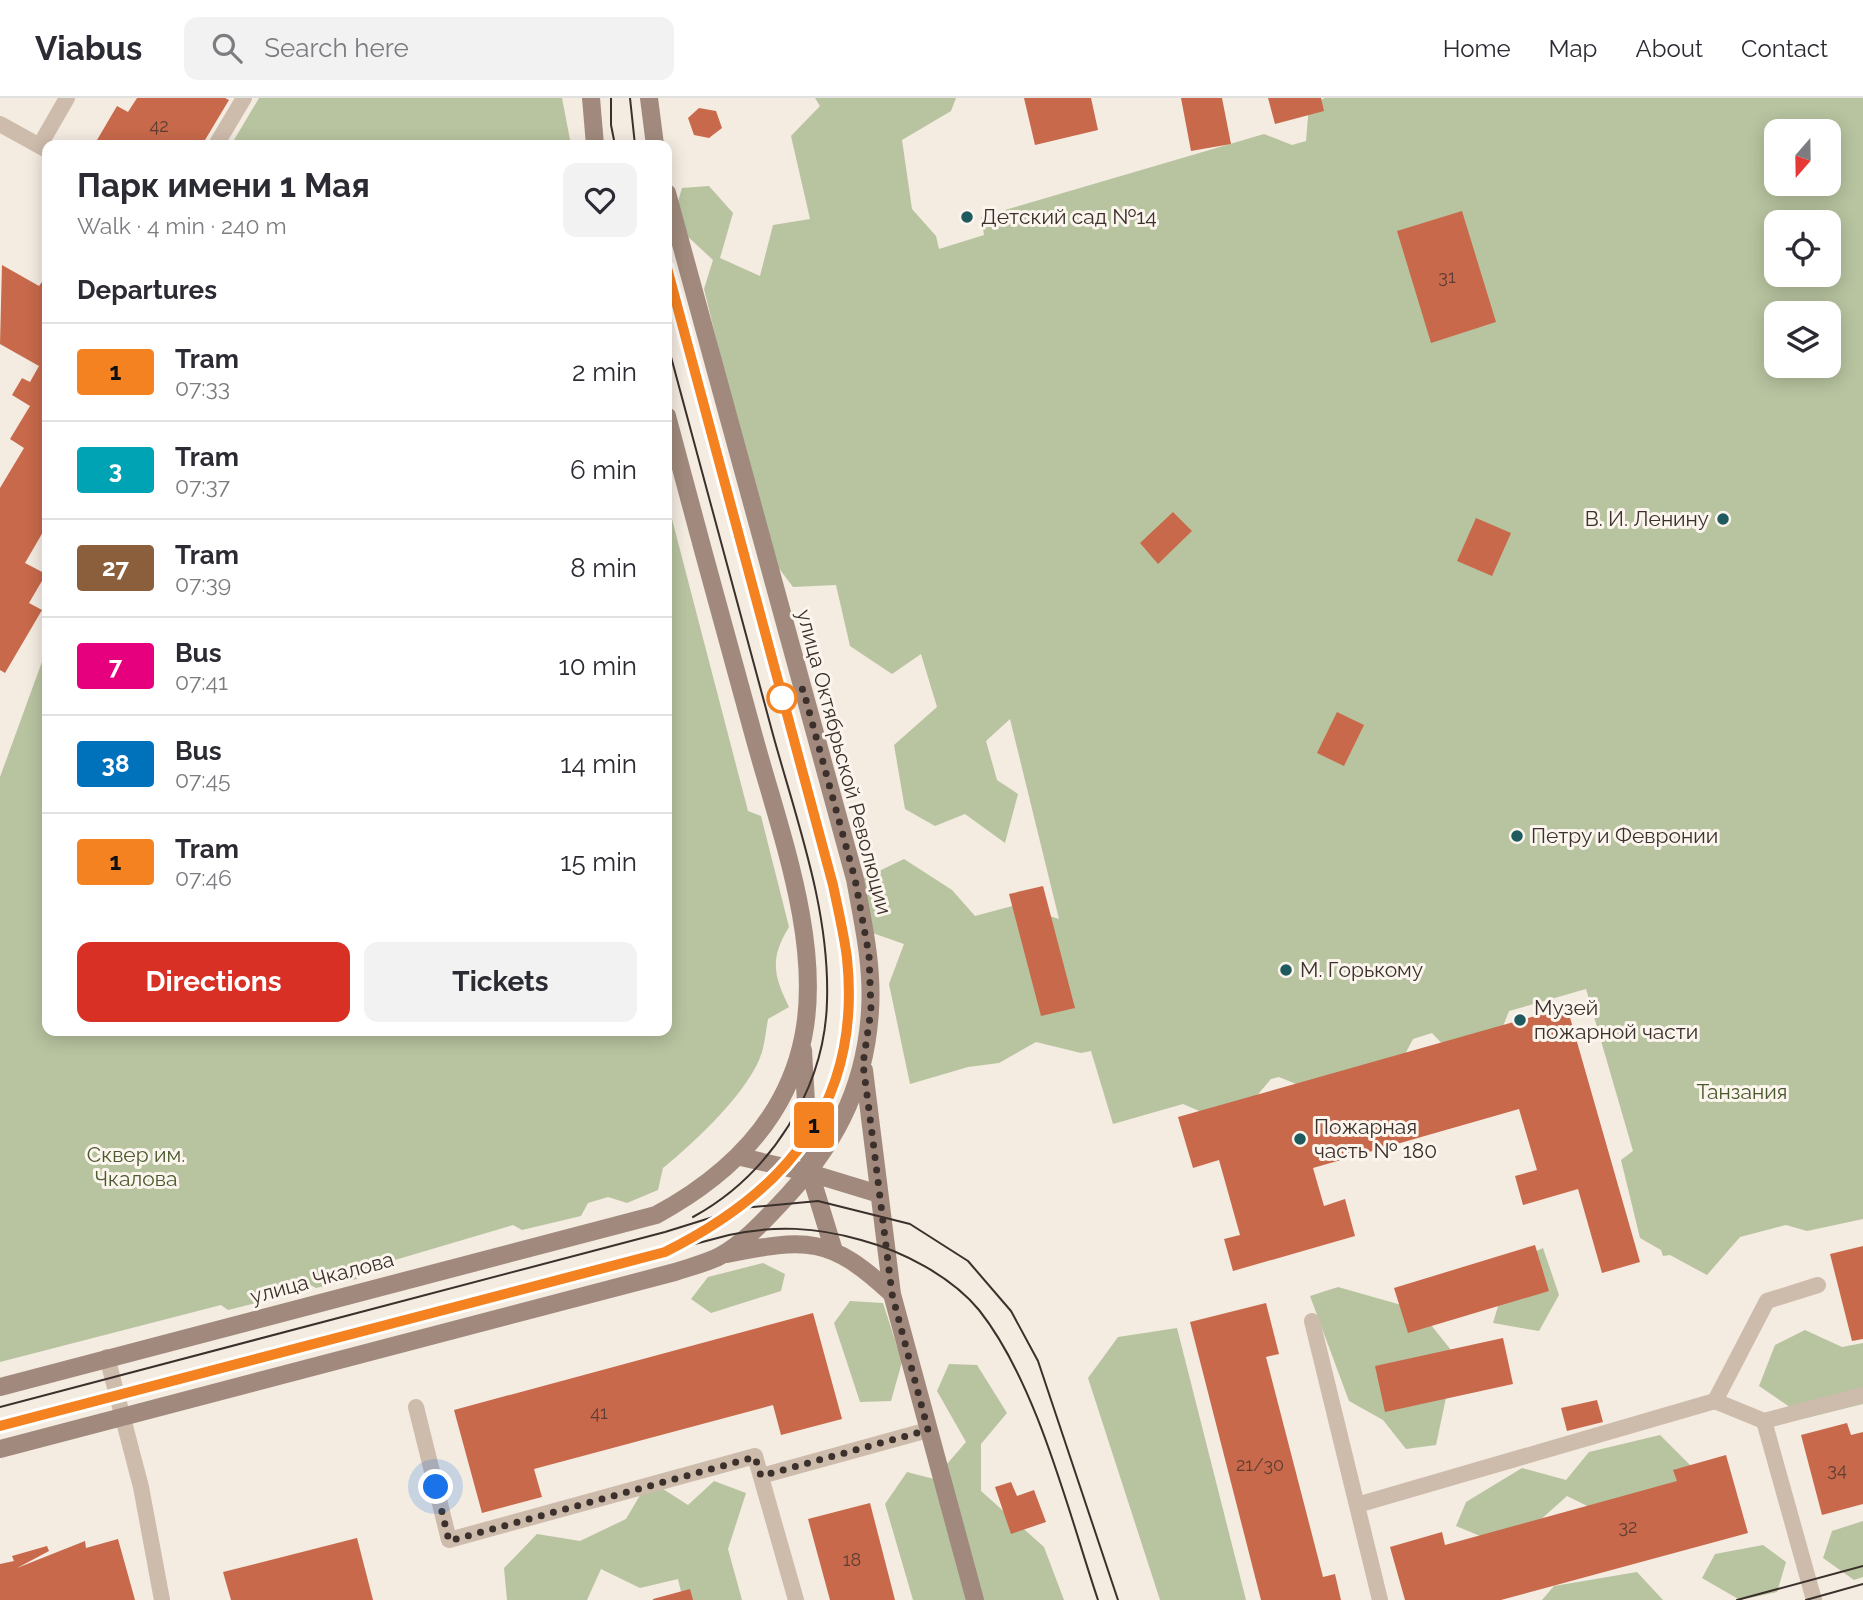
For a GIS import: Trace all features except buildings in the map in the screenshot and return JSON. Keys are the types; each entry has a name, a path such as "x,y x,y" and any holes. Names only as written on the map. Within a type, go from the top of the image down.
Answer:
{"main road":[{"path":"591,98 595,140"},
{"path":"649,98 654,140"},
{"name":"улица Октябрьской Революции","path":"122,1415 675,1272 720,1256 755,1230 810,1173 843,1122 863,1064 871,1010 869,955 855,879 672,211"},
{"path":"672,434 798,898 808,1001 803,1039 810,1173 834,1251"},
{"path":"803,1039 778,1106 741,1157 810,1173 879,1194"},
{"path":"863,1064 892,1294 975,1600"},
{"name":"улица Чкалова","path":"0,1387 656,1214 694,1194 741,1157"},
{"path":"720,1256 779,1244 812,1244 860,1264 892,1294"},
{"path":"0,1449 122,1415"}],"lane":[{"path":"46,140 67,98"},
{"path":"219,140 244,98"},
{"path":"0,124 42,146"},
{"path":"1715,1401 1767,1301 1818,1285"},
{"path":"1312,1321 1380,1600"},
{"path":"107,1357 141,1487 162,1600"},
{"path":"1357,1505 1715,1401 1764,1421 1863,1395"},
{"path":"416,1407 449,1541 755,1457 796,1600"},
{"path":"1764,1421 1814,1600"},
{"path":"761,1476 928,1430"}],"green space":[{"path":"259,98 562,98 570,140 234,140"},
{"name":"Танзания","path":"815,98 956,98 951,111 902,140 912,209 936,236 939,249 984,235 981,217 1264,134 1292,145 1306,141 1309,105 1325,98 1863,98 1863,1219 1807,1231 1786,1225 1740,1237 1707,1275 1670,1255 1663,1256 1661,1250 1640,1238 1621,1160 1633,1151 1586,989 1509,1011 1491,1057 1466,1069 1432,1033 1413,1039 1393,1077 1330,1098 1279,1077 1271,1079 1232,1125 1183,1104 1113,1124 1091,1051 1081,1053 1036,1042 999,1063 968,1067 910,1084 889,984 904,944 864,930 854,883 904,859 952,890 975,916 1016,905 1059,919 1010,719 986,741 997,780 1018,794 1005,843 965,814 935,826 905,809 894,745 937,707 921,654 892,674 850,646 836,585 793,587 769,555 704,289 713,260 672,222 682,188 709,186 733,213 720,258 760,276 773,225 810,219 791,136 820,106"},
{"name":"Сквер им. Чкалова","path":"672,519 748,811 761,816 789,927 776,957 776,967 789,1007 768,1019 762,1052 746,1083 705,1131 663,1168 658,1190 627,1203 608,1197 588,1203 581,1216 522,1230 513,1225 361,1270 357,1279 316,1288 307,1283 279,1290 276,1298 228,1310 221,1305 0,1362 0,777 42,662 42,1036 672,1036"},
{"path":"1543,1248 1559,1295 1539,1331 1493,1323 1511,1263"},
{"path":"763,1263 785,1274 781,1291 711,1313 691,1299 708,1277"},
{"path":"1338,1287 1419,1310 1455,1355 1436,1445 1406,1449 1383,1420 1349,1401 1310,1296"},
{"path":"850,1301 883,1303 902,1362 891,1401 860,1402 834,1323"},
{"path":"1177,1328 1246,1600 1160,1600 1088,1378 1118,1337"},
{"path":"1805,1330 1842,1347 1863,1343 1863,1404 1806,1418 1759,1386 1775,1345"},
{"path":"949,1364 977,1365 1007,1413 981,1444 981,1491 1044,1547 1064,1600 913,1600 885,1504 907,1472 934,1479 966,1442 937,1391"},
{"path":"1660,1435 1699,1474 1626,1525 1567,1496 1509,1548 1456,1526 1466,1502 1522,1468 1566,1480 1589,1452"},
{"path":"649,1480 688,1505 714,1481 746,1493 728,1549 742,1600 683,1600 678,1579 640,1588 601,1569 587,1600 507,1600 504,1568 537,1534 580,1541 626,1519"},
{"path":"1863,1521 1863,1577 1854,1580 1823,1558 1832,1531"},
{"path":"1763,1545 1786,1562 1777,1592 1740,1600 1702,1578 1715,1554"},
{"path":"1637,1572 1663,1600 1542,1600 1554,1586"}],"tram line":[{"path":"611,98 614,140"},
{"path":"630,98 634,140"},
{"path":"672,287 833,885 847,959 845,1031 838,1065 827,1096 812,1126 793,1154 743,1207"},
{"name":"1","path":"0,1426 665,1252 708,1231 742,1208 792,1158 823,1112 841,1059 848,1009 847,958 833,885 672,287"},
{"path":"672,361 810,864 823,932 827,1001 824,1034 816,1066 804,1097 788,1126 769,1153 746,1178 693,1217"},
{"path":"0,1407 665,1232 742,1208 818,1201 910,1224 968,1261 1011,1311 1038,1361 1118,1600"},
{"path":"0,1426 729,1235 779,1229 828,1232 877,1245 925,1266 955,1286 979,1310 1000,1340 1034,1410 1098,1600"},
{"path":"1737,1600 1863,1566"},
{"path":"1806,1600 1863,1584"}],"place":[{"name":"Детский сад №14","path":"967,217"},
{"name":"В. И. Ленину","path":"1723,519"},
{"name":"Петру и Февронии","path":"1517,836"},
{"name":"М. Горькому","path":"1286,970"},
{"name":"Музей пожарной части","path":"1520,1020"},
{"name":"Пожарная часть № 180","path":"1300,1139"}],"route":[{"path":"436,1487 449,1541 755,1457 761,1476 928,1430 892,1294 863,1064 871,1010 869,955 855,879 803,689 782,698"}]}
